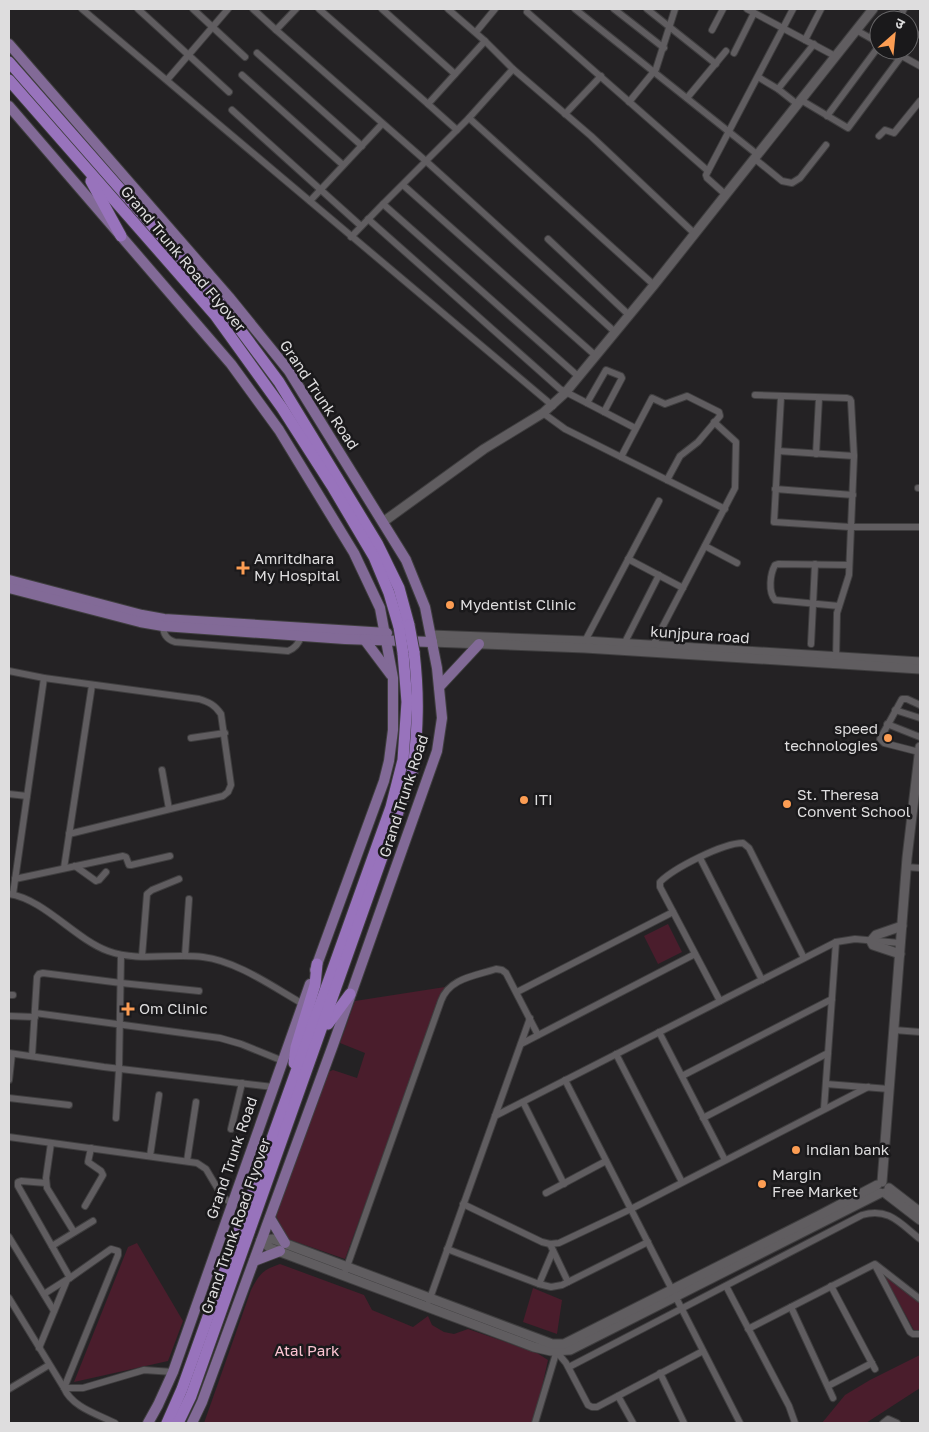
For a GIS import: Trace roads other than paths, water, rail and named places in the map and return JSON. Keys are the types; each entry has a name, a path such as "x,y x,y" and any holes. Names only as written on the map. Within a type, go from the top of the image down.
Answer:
{"highway":[{"name":"Grand Trunk Road","path":"9,62 225,300"},
{"path":"9,80 79,160 121,236"},
{"name":"Grand Trunk Road Flyover","path":"79,160 215,315 262,379 332,486 374,557 404,626"},
{"name":"Grand Trunk Road Flyover","path":"225,300 279,382 377,544 399,588 404,626"},
{"path":"166,1423 182,1389 390,807 403,760 408,652 404,626"},
{"name":"Grand Trunk Road Flyover","path":"178,1423 191,1396 413,770 417,737 418,690 408,652"},
{"path":"294,1075 296,1047 315,985 317,964"},
{"path":"318,1038 350,994"}],"main road":[{"name":"Grand Trunk Road","path":"9,44 225,300 289,371 406,560 424,607 432,639 439,687 442,718 437,751 270,1218 254,1261 224,1329 202,1402 192,1423"},
{"name":"Grand Trunk Road","path":"9,106 231,364 279,430 354,553 380,608 393,678 393,730 384,781 282,1061 195,1317 173,1372 148,1423"},
{"path":"9,580 142,615 164,623 302,636 364,639 386,637"},
{"path":"9,588 140,622 432,639"},
{"path":"364,639 393,678"},
{"path":"439,687 479,641"},
{"path":"254,1261 283,1247 270,1218"}],"street":[{"path":"82,9 553,406"},
{"path":"138,9 229,92"},
{"path":"193,9 246,57"},
{"path":"167,80 228,9"},
{"path":"253,9 427,162 615,332"},
{"path":"276,30 296,9"},
{"path":"319,9 457,130"},
{"path":"382,9 455,74"},
{"path":"448,9 476,32 513,69 591,136 695,234"},
{"path":"476,32 495,9"},
{"path":"575,9 729,132 782,181 792,183 800,178 826,145"},
{"path":"614,9 664,48"},
{"path":"647,9 716,64"},
{"path":"629,102 654,71 664,48 675,9"},
{"path":"712,30 723,9"},
{"path":"747,9 835,56"},
{"path":"726,195 706,177 708,171 793,9"},
{"path":"805,40 821,9"},
{"path":"383,522 484,450 553,406 654,285 873,9"},
{"path":"527,12 708,171"},
{"path":"734,53 754,12"},
{"path":"856,30 869,38"},
{"path":"428,104 485,41"},
{"path":"778,89 814,44"},
{"path":"687,98 726,51"},
{"path":"258,52 362,146"},
{"path":"827,116 869,59"},
{"path":"758,78 799,102 849,127 900,60"},
{"path":"351,237 382,204 427,162 513,69"},
{"path":"242,75 343,165"},
{"path":"565,114 600,76"},
{"path":"880,136 885,130 894,133 920,101"},
{"path":"232,110 360,226"},
{"path":"469,118 631,262 654,285"},
{"path":"310,201 382,124"},
{"path":"403,185 596,356"},
{"path":"382,204 579,377"},
{"path":"368,219 565,393 635,428"},
{"path":"548,239 629,315"},
{"path":"587,404 606,370 622,376 604,412"},
{"path":"755,395 850,399 854,456 849,565 847,585 837,613 836,661"},
{"path":"621,457 652,398 666,404 684,396 690,396 720,413 698,442 680,456 667,480"},
{"path":"780,397 775,488 774,521 776,523 850,527 920,527"},
{"path":"816,454 819,398"},
{"path":"543,413 565,429 724,509"},
{"path":"651,649 735,488 737,480 737,446 734,439 714,422"},
{"path":"778,452 854,456"},
{"path":"775,488 852,494"},
{"path":"585,641 659,501"},
{"path":"705,546 737,563"},
{"path":"628,560 683,588"},
{"path":"839,606 775,600 771,592 773,568 778,564 849,565"},
{"path":"811,644 815,564"},
{"path":"624,644 659,575"},
{"path":"164,623 166,638 176,642 279,650 293,649 302,636"},
{"name":"kunjpura road","path":"432,639 651,649 836,661 920,669"},
{"name":"kunjpura road","path":"563,644 585,641 624,644 651,649"},
{"name":"kunjpura road","path":"836,661 920,662"},
{"path":"9,671 92,685 199,698 216,706 221,714 231,785 228,792 223,796 69,834"},
{"path":"44,678 15,879 11,894 50,913 94,945 121,955 201,956 217,959 235,966 303,1004"},
{"path":"64,868 92,685"},
{"path":"883,1188 906,867 920,750 881,742 880,737 900,701 904,698 920,705"},
{"path":"895,710 920,718"},
{"path":"887,724 920,737"},
{"path":"191,738 225,733"},
{"path":"162,770 169,809"},
{"path":"9,794 27,796"},
{"path":"720,1001 660,887 660,882 720,847 743,842 749,848 804,958"},
{"path":"15,879 123,856 126,857 129,865 170,856"},
{"path":"700,858 762,980"},
{"path":"75,866 96,881 106,872"},
{"path":"906,867 920,868"},
{"path":"142,956 147,894 178,879"},
{"path":"185,956 189,899"},
{"path":"516,992 673,912"},
{"path":"871,941 876,935 902,926"},
{"path":"495,1116 836,942 855,939 900,943"},
{"path":"871,941 873,945 900,954"},
{"path":"824,1109 836,942"},
{"path":"521,1044 695,954"},
{"path":"116,1118 121,955"},
{"path":"346,1271 441,1001 447,989 460,981 496,969 502,970 506,973 538,1035"},
{"path":"32,1056 37,977 43,972 199,991"},
{"path":"682,1076 832,999"},
{"path":"9,1016 35,1015 220,1038 282,1061"},
{"path":"428,1302 530,1018"},
{"path":"894,1030 920,1032"},
{"path":"659,1032 726,1160"},
{"path":"9,1080 10,1053 119,1069 273,1087"},
{"path":"703,1118 828,1053"},
{"path":"616,1054 682,1182"},
{"path":"564,1080 740,1423"},
{"path":"231,1129 242,1083"},
{"path":"826,1084 889,1090"},
{"path":"539,1284 552,1247 631,1209 868,1087"},
{"path":"150,1156 159,1095"},
{"path":"9,1098 68,1106"},
{"path":"187,1161 196,1102"},
{"path":"523,1102 564,1184"},
{"path":"9,1138 187,1161 202,1165 222,1196 232,1204"},
{"path":"51,1143 46,1183 50,1194 74,1232"},
{"path":"85,1206 103,1175 101,1171 88,1162 91,1148"},
{"path":"546,1193 606,1162"},
{"path":"39,1348 68,1279 52,1246 18,1186 18,1182 46,1183"},
{"path":"883,1188 920,1212"},
{"path":"883,1188 920,1220"},
{"path":"535,1423 557,1348 674,1294 883,1188"},
{"path":"463,1204 552,1247 568,1282"},
{"path":"569,1367 862,1215 872,1212 892,1217 920,1239"},
{"path":"52,1246 93,1221"},
{"path":"9,1237 54,1311"},
{"path":"261,1240 273,1238 283,1247 346,1271 428,1302 552,1344 557,1348 569,1367 588,1405 592,1407 597,1407 703,1351"},
{"path":"447,1249 551,1287 562,1286 648,1242"},
{"path":"44,1294 112,1249 118,1252 64,1388"},
{"path":"748,1329 874,1264"},
{"path":"874,1264 920,1299"},
{"path":"874,1264 910,1332 920,1334"},
{"path":"726,1286 794,1417 795,1423"},
{"path":"828,1386 874,1366 831,1286"},
{"path":"9,1298 68,1396 73,1401 115,1423"},
{"path":"791,1307 833,1398"},
{"path":"9,1389 50,1365"},
{"path":"64,1388 83,1388 144,1370 173,1372"},
{"path":"660,1374 684,1423"},
{"path":"618,1396 633,1423"},
{"path":"883,1423 888,1419 897,1423"}],"place":[{"name":"Amritdhara My Hospital","path":"243,568"},
{"name":"Mydentist Clinic","path":"450,605"},
{"name":"speed technologies","path":"888,738"},
{"name":"ITI","path":"524,800"},
{"name":"St. Theresa Convent School","path":"787,804"},
{"name":"Om Clinic","path":"128,1009"},
{"name":"indian bank","path":"796,1150"},
{"name":"Margin Free Market","path":"762,1184"}],"park label":[{"name":"Atal Park","path":"307,1351"}]}
